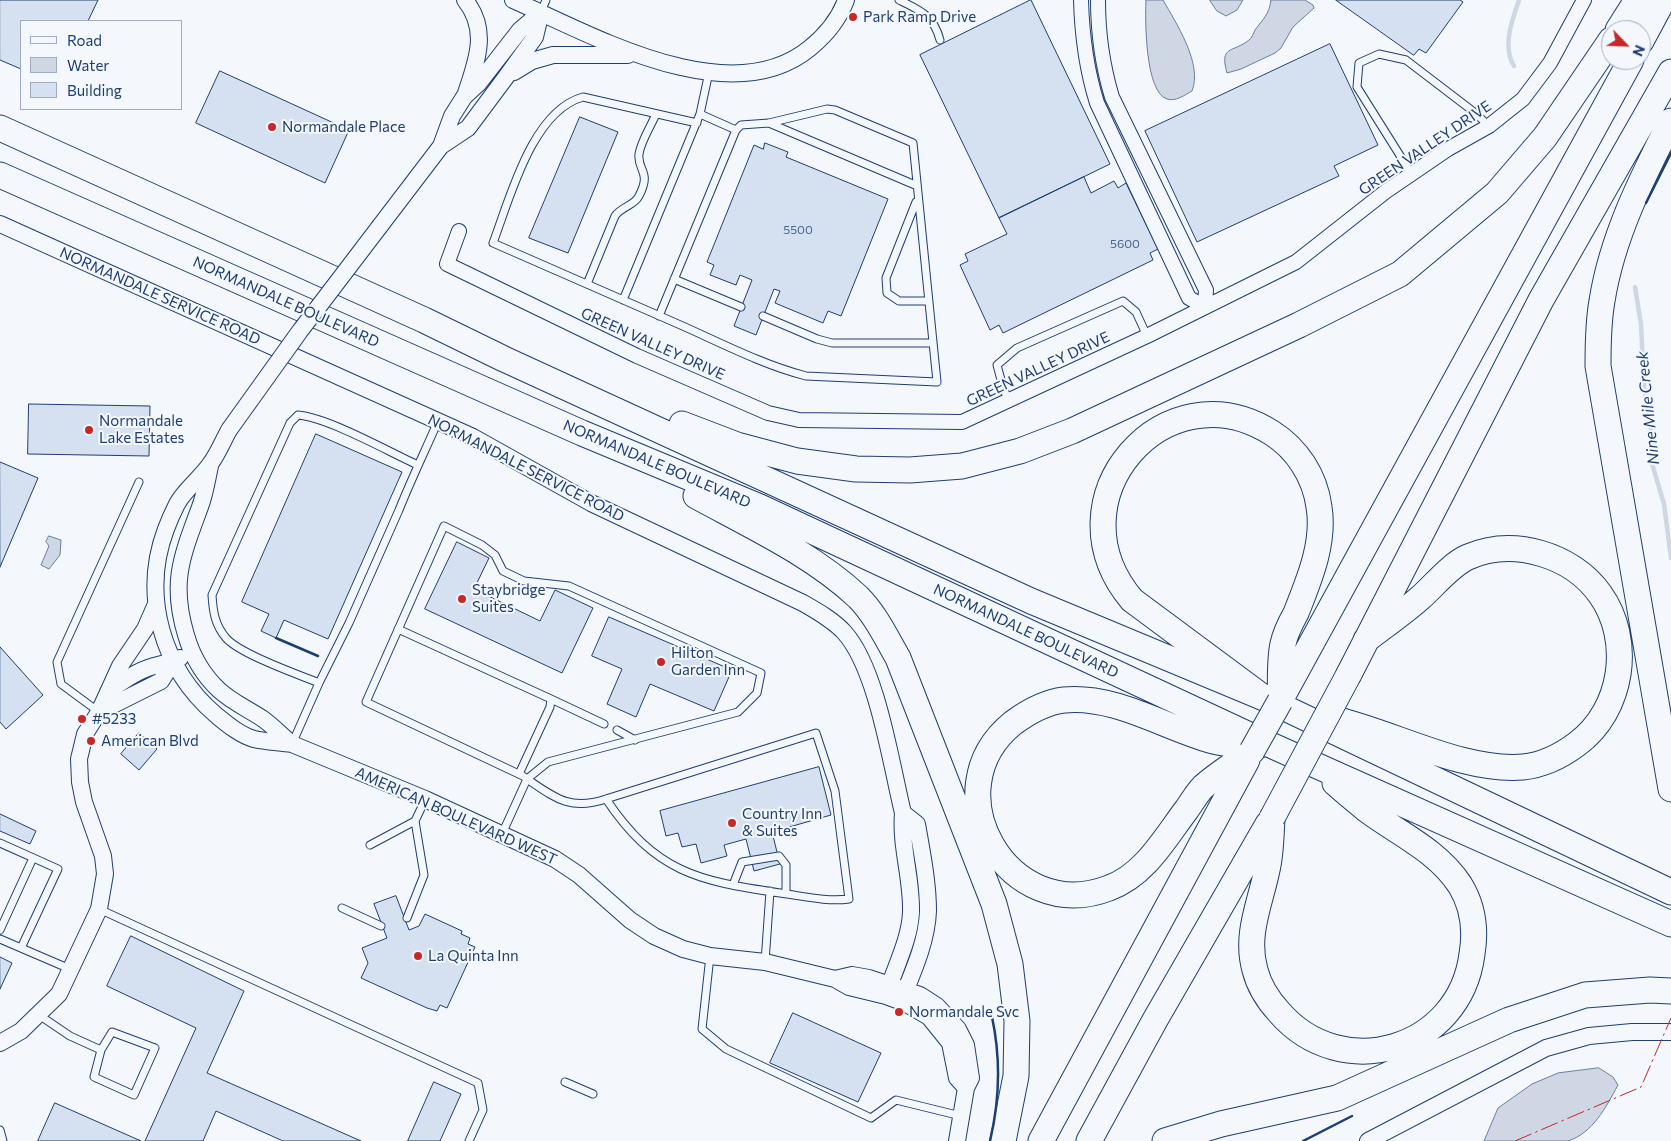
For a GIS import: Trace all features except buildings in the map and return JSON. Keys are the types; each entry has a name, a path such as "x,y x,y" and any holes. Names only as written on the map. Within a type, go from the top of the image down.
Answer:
{"highway":[{"path":"1624,20 1637,0"},
{"path":"1651,22 1663,0"},
{"path":"504,359 737,445 797,461 856,469 910,470 962,466 1020,451 1072,431 1291,330 1400,274 1497,193 1545,137 1601,55"},
{"path":"1277,703 1308,654 1626,70"},
{"path":"1089,1141 1155,1020 1272,818 1350,674 1540,300 1671,72"},
{"path":"1671,120 1626,217 1611,259 1602,302 1598,366 1671,789"},
{"name":"NORMANDALE BOULEVARD","path":"0,128 415,316 504,359 1031,601 1277,703"},
{"name":"NORMANDALE BOULEVARD","path":"0,175 582,433 760,508 1264,749 1310,762 1671,924"},
{"path":"1041,1141 1224,799 1264,749 1277,703 1283,643 1316,557 1321,531 1319,507 1306,468 1294,451 1262,426 1218,414 1198,416 1165,425 1125,459 1113,478 1106,497 1102,533 1111,568 1119,584 1146,612 1277,703 1671,892"},
{"path":"582,433 755,528 822,569 858,598 880,626 898,658 994,904 1010,964 1017,1022 1016,1076 1003,1141"},
{"path":"1277,703 1357,723 1461,760 1498,767 1524,767 1548,761 1582,740 1606,711 1614,693 1618,676 1620,651 1616,631 1600,595 1569,565 1543,554 1520,549 1492,550 1468,557 1366,640"},
{"path":"1065,700 1117,706 1214,742 1264,749 1202,788 1142,867 1126,880 1109,889 1073,894 1055,892 1021,879 1003,863 992,848 978,812 980,776 996,741 1023,715 1042,706 1065,700"},
{"path":"1272,818 1268,869 1252,926 1252,951 1255,970 1272,1005 1290,1025 1306,1037 1342,1050 1365,1052 1385,1049 1406,1044 1422,1034 1439,1021 1453,1006 1464,986 1471,966 1474,943 1473,920 1469,904 1460,886 1447,868 1431,852 1366,809 1310,762"},
{"path":"1164,1141 1221,1124 1337,1098 1509,1020 1585,995 1650,990 1671,991"}],"street":[{"path":"464,97 478,59 480,32 471,8 465,0"},
{"path":"513,0 544,6 639,55"},
{"path":"1081,0 1082,37 1086,64 1097,103 1189,298 1204,307 1206,290 1112,96 1104,70 1098,33 1098,0"},
{"name":"GREEN VALLEY DRIVE","path":"459,231 446,264 637,356 768,413 799,420 962,422 1148,336 1296,262 1411,173 1489,126 1523,99 1550,63 1584,0"},
{"path":"506,78 532,60 553,55 639,55 709,71 740,74 781,66 801,56 829,30 843,3"},
{"name":"AMERICAN BOULEVARD WEST","path":"544,6 520,30 478,84 464,97 452,116 441,146 300,330 229,430 210,464 177,503 158,559 156,604 162,634 173,662 195,694 230,726 253,739 292,744 425,799 555,859 579,875 630,920 654,936 683,949 710,956 765,962 835,979 850,987 888,990 904,996 929,1017 950,1043 957,1078 966,1088 958,1141"},
{"name":"AMERICAN BOULEVARD WEST","path":"441,146 468,128 506,78 535,37 544,6"},
{"name":"NORMANDALE SERVICE ROAD","path":"1,228 473,437 591,503 803,603 824,616 844,632 868,671 903,813 901,834 910,891 910,914 906,938 888,990"},
{"name":"AMERICAN BOULEVARD WEST","path":"210,464 201,506 188,534 177,582 179,608 191,653 218,690 239,707 263,719 292,744"},
{"path":"0,1043 22,1031 59,994 72,970 99,909 104,892 103,856 84,802 80,782 79,759 85,734 99,712 120,666 145,630 156,604"},
{"path":"106,694 116,685 152,666 173,662 191,653"},
{"path":"99,712 161,681 173,662"},
{"name":"NORMANDALE SERVICE ROAD","path":"903,813 917,824 926,881 928,913 921,947 904,996"},
{"path":"1368,1141 1546,1048 1589,1036 1632,1032 1671,1032"}],"lane":[{"path":"899,0 926,13 938,31 940,40"},
{"path":"1411,173 1357,86 1360,63 1379,54 1406,60 1474,112 1489,126"},
{"path":"623,300 697,123 709,71"},
{"path":"659,316 736,130 741,125 768,123 827,109 835,110 913,144 915,185 937,382 806,376 764,362 492,243 530,149 555,112 570,101 583,97 697,123"},
{"path":"586,284 615,216 619,210 636,201 643,188 645,173 639,154 656,114"},
{"path":"700,114 736,130"},
{"path":"768,123 915,185"},
{"path":"917,199 885,286 887,293 899,301 928,302"},
{"path":"674,279 741,307"},
{"path":"1010,401 1004,391 997,371 997,365 1017,348 1123,300 1136,312 1148,336"},
{"path":"763,316 817,339 832,343 933,343"},
{"path":"319,683 237,647 222,633 213,612 212,595 283,438 290,423 298,416 308,416 418,465"},
{"path":"292,744 319,683 349,623 438,421"},
{"path":"99,712 61,684 57,662 140,482"},
{"path":"502,834 527,779 548,762 738,712 757,693 761,672 569,586 524,581 503,571 495,556 482,545 444,526 366,702 519,774 527,779 559,801 591,804 606,799 816,733 834,791 849,899 837,901 786,894 708,881 683,872 652,853 624,826 606,799"},
{"path":"398,629 604,724"},
{"path":"519,774 550,706 551,699"},
{"path":"617,730 636,740"},
{"path":"407,918 424,876 415,821 425,799"},
{"path":"370,846 415,821"},
{"path":"0,843 58,869 21,948"},
{"path":"732,885 742,862 779,856 786,865 786,894"},
{"path":"0,930 33,858"},
{"path":"765,962 770,891"},
{"path":"342,908 381,926"},
{"path":"99,909 478,1084 483,1110 469,1141"},
{"path":"0,938 72,970"},
{"path":"710,956 702,1029 726,1049 871,1118 896,1100 961,1116"},
{"path":"39,1015 70,1036 102,1050"},
{"path":"112,1032 155,1048 134,1095 94,1077 102,1050 112,1032"},
{"path":"565,1082 593,1094"},
{"path":"0,1130 3,1141"}],"water":[{"path":"1146,0 1163,0 1181,32 1191,56 1194,69 1192,91 1177,99 1167,99 1160,94 1154,83 1150,70 1146,38"},
{"path":"1210,0 1243,0 1237,10 1226,16 1217,11"},
{"path":"1271,0 1305,0 1313,5 1314,8 1293,27 1281,48 1275,53 1241,69 1227,73 1225,64 1226,54 1251,38 1267,13"},
{"path":"49,536 61,540 60,555 49,569 41,565 49,546 46,542"},
{"path":"1599,1068 1613,1077 1618,1085 1598,1118 1585,1132 1568,1141 1484,1141 1498,1108 1532,1084 1558,1073"}],"waterway":[{"name":"Nine Mile Creek","path":"1514,66 1510,59 1508,42 1519,0"},
{"name":"Nine Mile Creek","path":"1635,287 1641,324 1644,386 1652,436 1651,460 1664,504 1671,558"}],"wall":[{"path":"1646,203 1671,153"},
{"path":"276,638 318,656"},
{"path":"990,1141 996,1110 998,1079 997,1048 992,1017"},
{"path":"1303,1141 1352,1116"}],"power":[{"path":"1515,1141 1641,1087 1671,1018"}],"place":[{"name":"Park Ramp Drive","path":"853,17"},
{"name":"Normandale Place","path":"272,127"},
{"name":"Normandale Lake Estates","path":"89,430"},
{"name":"Staybridge Suites","path":"462,599"},
{"name":"Hilton Garden Inn","path":"661,662"},
{"name":"#5233","path":"82,719"},
{"name":"American Blvd","path":"91,741"},
{"name":"Country Inn & Suites","path":"732,823"},
{"name":"La Quinta Inn","path":"418,956"},
{"name":"Normandale Svc","path":"899,1012"}]}
